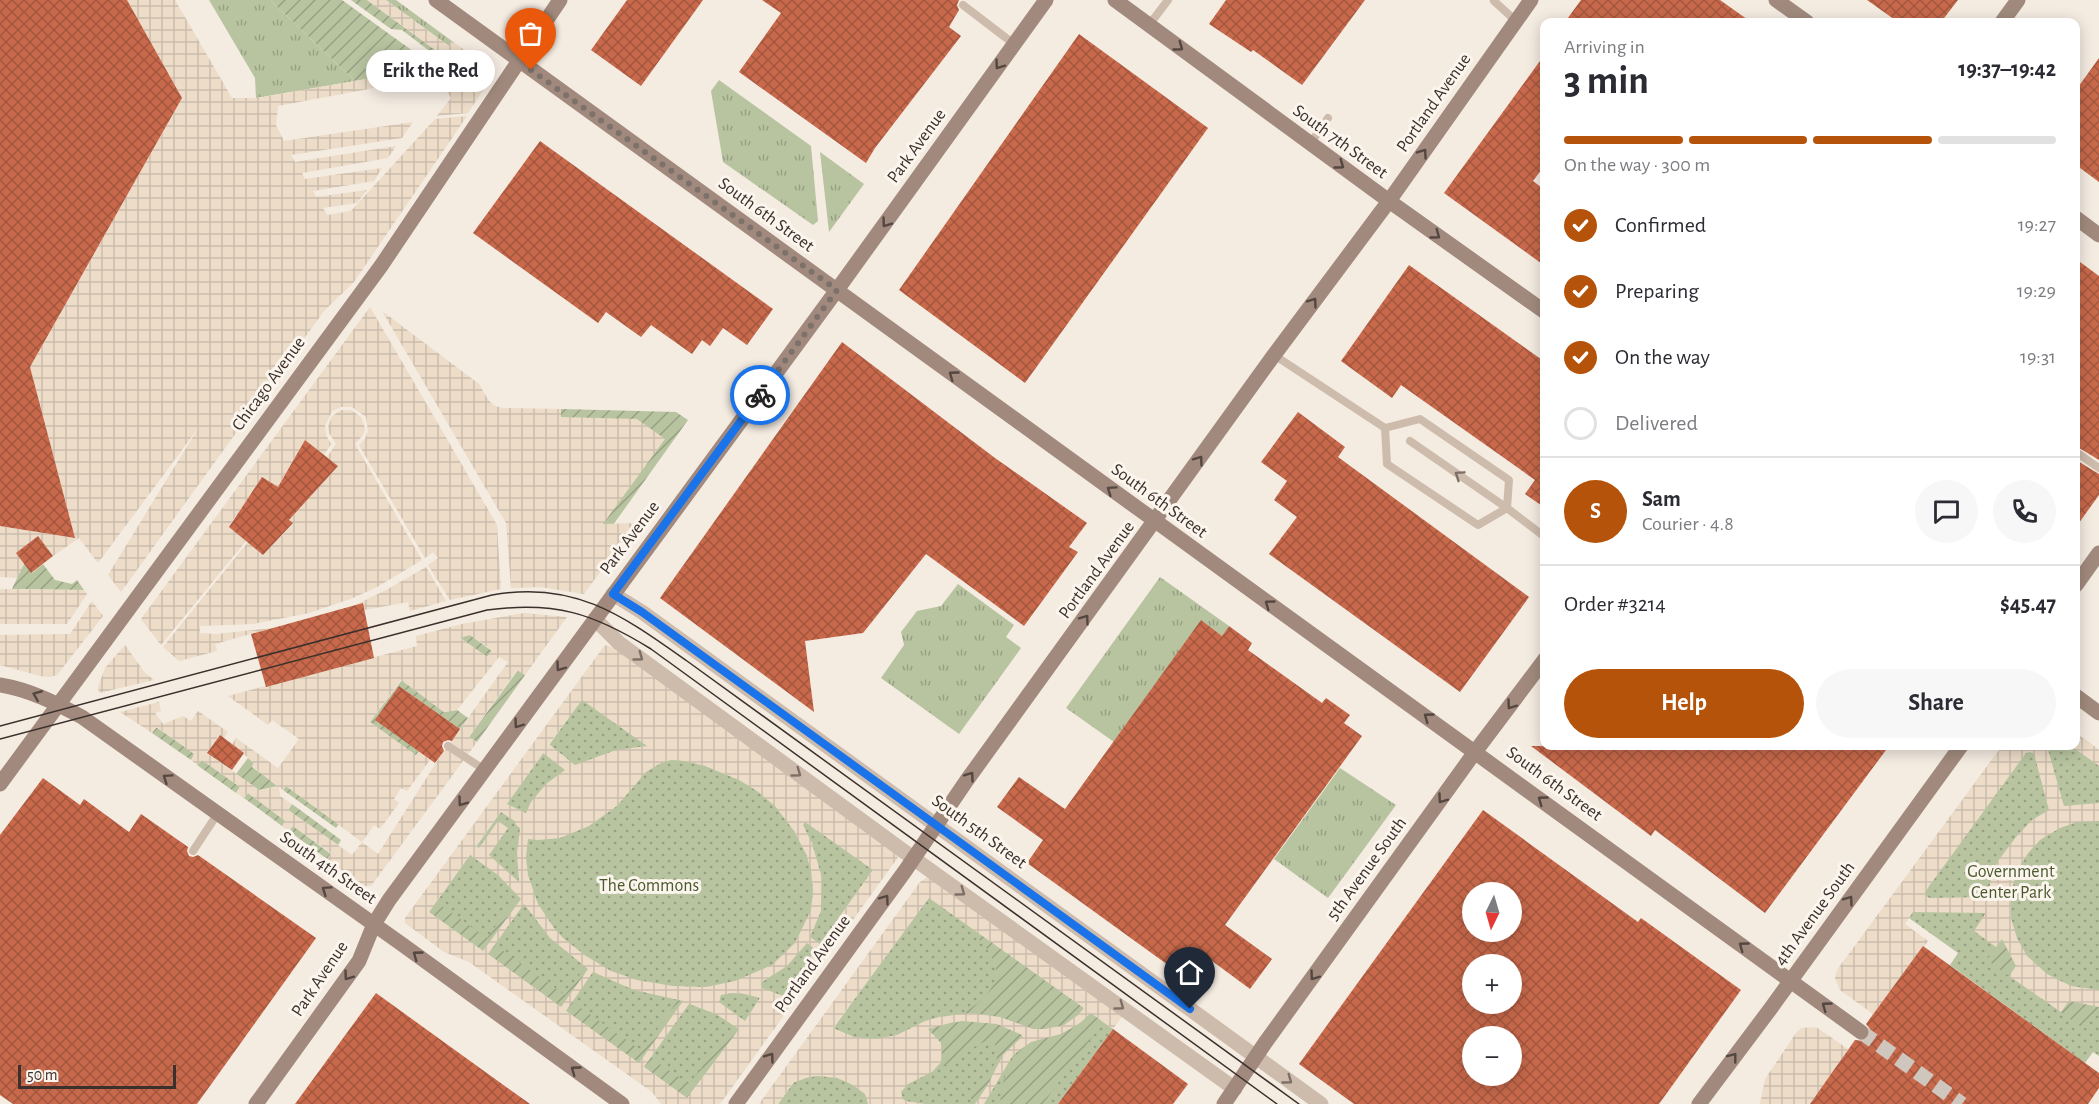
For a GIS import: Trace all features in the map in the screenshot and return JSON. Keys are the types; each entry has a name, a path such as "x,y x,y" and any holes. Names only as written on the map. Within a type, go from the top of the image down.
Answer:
{"main road":[{"name":"South 6th Street","path":"436,0 1861,1032"},
{"name":"Chicago Avenue","path":"0,784 381,266 560,0"},
{"name":"Park Avenue","path":"256,1104 359,961 374,924 391,898 837,290 1046,0"},
{"name":"South 7th Street","path":"1115,0 1310,144 1540,308"},
{"name":"Portland Avenue","path":"736,1104 1274,355 1389,201 1531,0"},
{"path":"1776,0 1801,18"},
{"path":"2005,18 2018,0"},
{"path":"2080,221 2099,235"},
{"path":"2080,579 2099,553"},
{"name":"5th Avenue South","path":"1224,1104 1475,752 1540,666"},
{"name":"South 4th Street","path":"0,685 25,690 82,717 374,924 622,1104"},
{"path":"2080,699 2099,713"},
{"name":"4th Avenue South","path":"1699,1104 1958,750"}],"street":[{"name":"South 5th Street","path":"613,594 642,612 937,824 1321,1104"},
{"path":"595,619 619,643 1235,1089"}],"lane":[{"path":"1149,25 1168,0"},
{"path":"1494,1 1516,21"},
{"path":"963,5 1014,44"},
{"path":"1310,144 1328,118"},
{"path":"1274,355 1385,428 1420,420 1509,480 1508,508"},
{"path":"1385,428 1387,464 1478,525 1508,508"},
{"path":"1410,441 1508,508 1540,533"},
{"path":"2080,455 2099,468"},
{"path":"448,746 484,770"},
{"path":"193,851 218,813"}],"green space":[{"path":"209,0 270,0 355,81 256,98 255,78"},
{"path":"270,0 342,0 435,67 355,81"},
{"path":"351,0 367,0 442,55 440,59 402,30 391,29"},
{"path":"386,0 396,0 452,41 449,46"},
{"path":"719,80 811,146 818,221 813,225 723,162 711,91"},
{"path":"820,152 864,184 829,232"},
{"path":"561,409 676,412 688,420 613,525 603,525 561,417"},
{"path":"24,563 32,573 43,564 55,580 72,584 77,580 84,590 12,589"},
{"path":"1160,577 1229,626 1222,636 1201,621 1114,742 1066,708"},
{"path":"958,584 1014,625 1006,637 1021,648 959,734 881,678 904,645 901,632 917,611 941,606"},
{"path":"470,635 492,651 487,657 459,637"},
{"name":"The Commons","path":"608,663 873,870 775,1007 760,998 746,1021 687,1098 429,912"},
{"path":"518,670 525,675 477,742 469,737"},
{"path":"402,680 444,712 457,710 468,718 460,729 399,686 419,751 416,756 370,722"},
{"path":"156,727 195,754 191,760 152,733"},
{"name":"Government Center Park","path":"2080,736 2099,750 2099,1056 2093,1052 2085,1063 1950,965 1958,953 1888,903 1999,750 2080,750"},
{"path":"248,758 254,763 252,767 279,786 259,790 236,774"},
{"path":"202,760 240,787 236,793 197,765"},
{"path":"1340,768 1396,805 1328,898 1274,859"},
{"path":"286,786 339,824 336,828 283,790"},
{"path":"248,793 286,821 282,826 244,798"},
{"path":"292,804 341,840 338,845 288,810"},
{"path":"293,826 331,854 327,859 289,831"},
{"path":"518,896 521,899 483,951 429,912 436,902 487,938"},
{"path":"929,897 1113,1029 1058,1104 778,1104"},
{"path":"982,935 1084,1008 1062,1025 1042,1030 994,1016 962,1014 984,997 995,980 996,970 993,960 977,937"},
{"path":"2002,939 2016,966 2009,976 1987,960"},
{"path":"495,945 565,995 585,967 589,969 561,1007 488,954"},
{"path":"678,1000 683,1001 639,1064 566,1011 572,1002 642,1051"},
{"path":"2069,1001 2099,1007 2084,1029 2061,1012"},
{"path":"1091,1013 1103,1022 1043,1104 1000,1104 1006,1073 1015,1055 1022,1048 1031,1042 1074,1027"},
{"path":"975,1021 1008,1026 1022,1037 976,1103 967,1095 984,1079 994,1065 997,1058 995,1044 986,1041 977,1045 932,1072 937,1068 927,1029 950,1023"},
{"path":"734,1025 740,1028 687,1098 644,1067 651,1058 689,1084"}],"shaded area":[{"path":"127,0 175,0 232,98 256,98 418,70 422,79 278,106 276,125 284,141 413,122 402,138 291,155 295,162 396,146 388,158 302,173 305,179 382,168 374,181 313,191 316,197 367,190 357,203 323,208 327,215 351,211 435,119 467,116 354,282 324,311 121,592 108,575 199,427 98,563 79,538 53,556 38,537 17,578 0,577 0,526 75,538 30,367 182,98"},
{"path":"367,0 386,0 449,46 452,41 481,62 486,68 485,87 468,113 437,116 451,98 437,76 435,67 442,55"},
{"path":"370,307 497,525 501,589 450,600 428,565 438,558 433,552 425,558 359,445 365,439 368,431 366,417 352,407 341,407 332,411 325,426 326,435 331,444 324,455 305,440 278,487 262,477 229,526 246,541 161,645 141,619"},
{"path":"382,311 479,384 489,401 495,406 561,409 561,417 637,419 665,439 603,524 636,523 584,594 540,587 511,588 506,523"},
{"path":"341,410 351,410 361,417 365,428 363,435 355,444 422,560 377,587 309,613 253,624 200,626 200,633 216,634 272,628 215,644 217,651 179,661 163,647 248,542 263,555 293,524 289,520 337,466 327,457 336,444 328,427 332,416"},
{"path":"426,567 446,601 410,611 408,602 364,610 353,606 388,589"},
{"path":"0,589 84,590 87,594 67,624 0,624"},
{"path":"92,601 103,616 57,675 40,676 0,665 0,635 70,634"},
{"path":"524,613 567,617 525,675 517,670 469,737 477,742 371,886 364,886 357,882 327,859 331,853 293,826 289,831 282,826 285,821 248,793 244,798 236,793 240,787 202,760 197,765 191,760 194,754 157,727 152,733 120,712 159,702 161,711 155,713 163,724 183,716 191,721 198,711 228,732 224,738 219,735 207,753 259,790 278,787 252,766 254,763 232,744 236,738 278,768 299,739 272,720 268,725 228,696 417,646 416,636 462,624","holes":["470,635 492,650 487,657 460,638","499,657 508,662 436,763 378,854 362,842 374,825 380,829 399,803 394,799 401,788 407,791 430,760 419,751 416,755 370,722 401,680 444,712 457,710","286,786 362,842 352,855 288,810 292,804 280,796 279,787 283,790"]},
{"path":"125,645 145,673 154,680 99,693 98,687 105,668"},
{"path":"605,645 615,648 899,856 720,1104 661,1104 652,1092 469,962 444,952 405,923 405,918","holes":["582,700 647,746 616,750 575,765 549,744","543,753 565,770 546,784 531,802 526,813 507,804","671,760 705,766 739,780 757,791 775,806 794,831 806,854 811,870 813,891 811,910 795,943 772,965 735,981 706,987 673,986 637,980 611,971 586,956 563,938 538,904 528,875 526,857 528,839 560,838 589,826 617,806 646,772","501,812 516,822 515,824 520,828 517,853 519,882 489,855 508,828 498,821 479,848 476,846","805,822 873,870 820,944 810,937 821,911 822,878 812,843 803,825","470,855 498,875 521,899 483,951 429,912","524,904 550,938 588,969 561,1007 488,954","807,943 816,950 783,996 762,988 761,983 787,966","593,972 634,990 683,1001 639,1063 566,1011","733,993 760,998 745,1021 719,1002 721,995","689,1004 716,1014 739,1029 687,1098 644,1067"]},
{"path":"2080,736 2099,750 2099,766 2077,750 2080,750"},
{"path":"1999,750 2048,750 2064,806 2099,803 2099,821 2077,822 2060,828 2040,840 2028,853 2017,871 2011,893 2011,918 2017,938 2027,956 2047,974 2071,986 2099,990 2099,1007 2069,1001 2061,1012 2009,976 2016,966 2002,939 1996,947 1974,931 1986,913 1913,912 1905,924 1928,941 1873,1014 1840,990 1835,978 1837,970","holes":["2026,753 2034,754 2049,810 2032,820 1998,861 1991,879 1988,897 1930,898 1926,896 1925,892"]},
{"path":"929,876 1123,1015 1113,1029 1091,1013 1080,1023 1061,1034 1031,1042 1013,1055 984,1104 975,1104 1003,1055 1022,1035 997,1024 962,1021 928,1029 941,1043 941,1062 932,1072 908,1084 901,1092 906,1101 925,1104 868,1104 865,1094 851,1084 837,1078 817,1076 793,1083 778,1104 759,1104 920,882","holes":["929,898 1084,1008 1064,1025 1045,1029 1033,1029 1000,1017 970,1013 939,1017 925,1021 897,1035 875,1039 854,1037 833,1028"]},
{"path":"1816,1027 1848,1049 1836,1069 1810,1104 1760,1104 1765,1079 1796,1033 1801,1028"}],"building":[{"path":"0,0 127,0 182,98 30,367 75,538 0,526"},
{"path":"627,0 703,0 641,86 591,50"},
{"path":"762,0 959,0 957,5 959,10 949,27 961,36 866,163 739,72 781,13"},
{"path":"1226,0 1365,0 1302,85 1253,50 1251,52 1209,24"},
{"path":"1581,0 1720,0 1745,18 1568,18"},
{"path":"1867,0 1958,0 1944,18 1892,18"},
{"path":"1079,34 1208,128 1025,383 899,290"},
{"path":"2099,58 2099,182 2080,168 2080,84"},
{"path":"1540,61 1540,172 1533,181 1540,186 1540,262 1444,193"},
{"path":"540,141 773,309 747,345 723,328 710,346 702,340 692,354 651,325 641,337 606,312 598,323 473,233"},
{"path":"2080,262 2099,276 2099,460 2080,448"},
{"path":"1409,265 1540,358 1540,504 1525,494 1535,480 1401,385 1392,398 1341,361"},
{"path":"842,342 995,458 1087,523 1069,547 1078,552 1024,626 926,554 863,633 805,641 814,712 660,598"},
{"path":"1298,412 1345,447 1338,457 1529,597 1460,692 1269,554 1297,517 1274,500 1287,481 1261,462"},
{"path":"305,440 338,466 289,520 293,523 263,555 229,527 262,477 278,487"},
{"path":"2080,462 2099,474 2099,495 2080,521"},
{"path":"38,536 53,556 31,573 16,553"},
{"path":"363,603 374,658 266,687 251,634"},
{"path":"1201,620 1222,636 1229,626 1252,643 1248,650 1322,703 1326,698 1350,715 1344,723 1362,736 1225,925 1272,959 1250,989 1204,955 1186,978 1027,863 1043,840 997,807 1019,777 1065,809"},
{"path":"399,686 460,729 452,741 443,742 444,751 435,763 375,720"},
{"path":"220,735 244,753 232,770 207,753"},
{"path":"1531,746 1540,746 1540,750 1886,750 1765,913 1655,830 1651,836"},
{"path":"43,778 80,805 84,799 129,832 141,814 188,847 189,856 198,855 316,938 197,1104 13,1104 0,1095 0,835"},
{"path":"1483,810 1638,922 1641,918 1741,990 1659,1104 1354,1104 1299,1064"},
{"path":"1923,946 2099,1073 2099,1088 2088,1104 1810,1104 1855,1040 1864,1041 1869,1037 1870,1029 1866,1024"},
{"path":"376,993 459,1053 530,1104 295,1104"},
{"path":"1113,1029 1188,1084 1173,1104 1058,1104"}],"tunnel":[{"path":"1861,1032 1962,1104"}],"tram line":[{"path":"0,726 492,595 522,592 573,597 619,616 664,645 1299,1104"},
{"path":"0,739 487,610 533,607 592,618 651,649 1277,1104"}],"way so far":[{"path":"531,70 837,290 760,395"}],"place":[{"name":"Erik the Red","path":"531,70"}],"route":[{"path":"760,395 613,594 642,612 937,824 1190,1009"}]}
